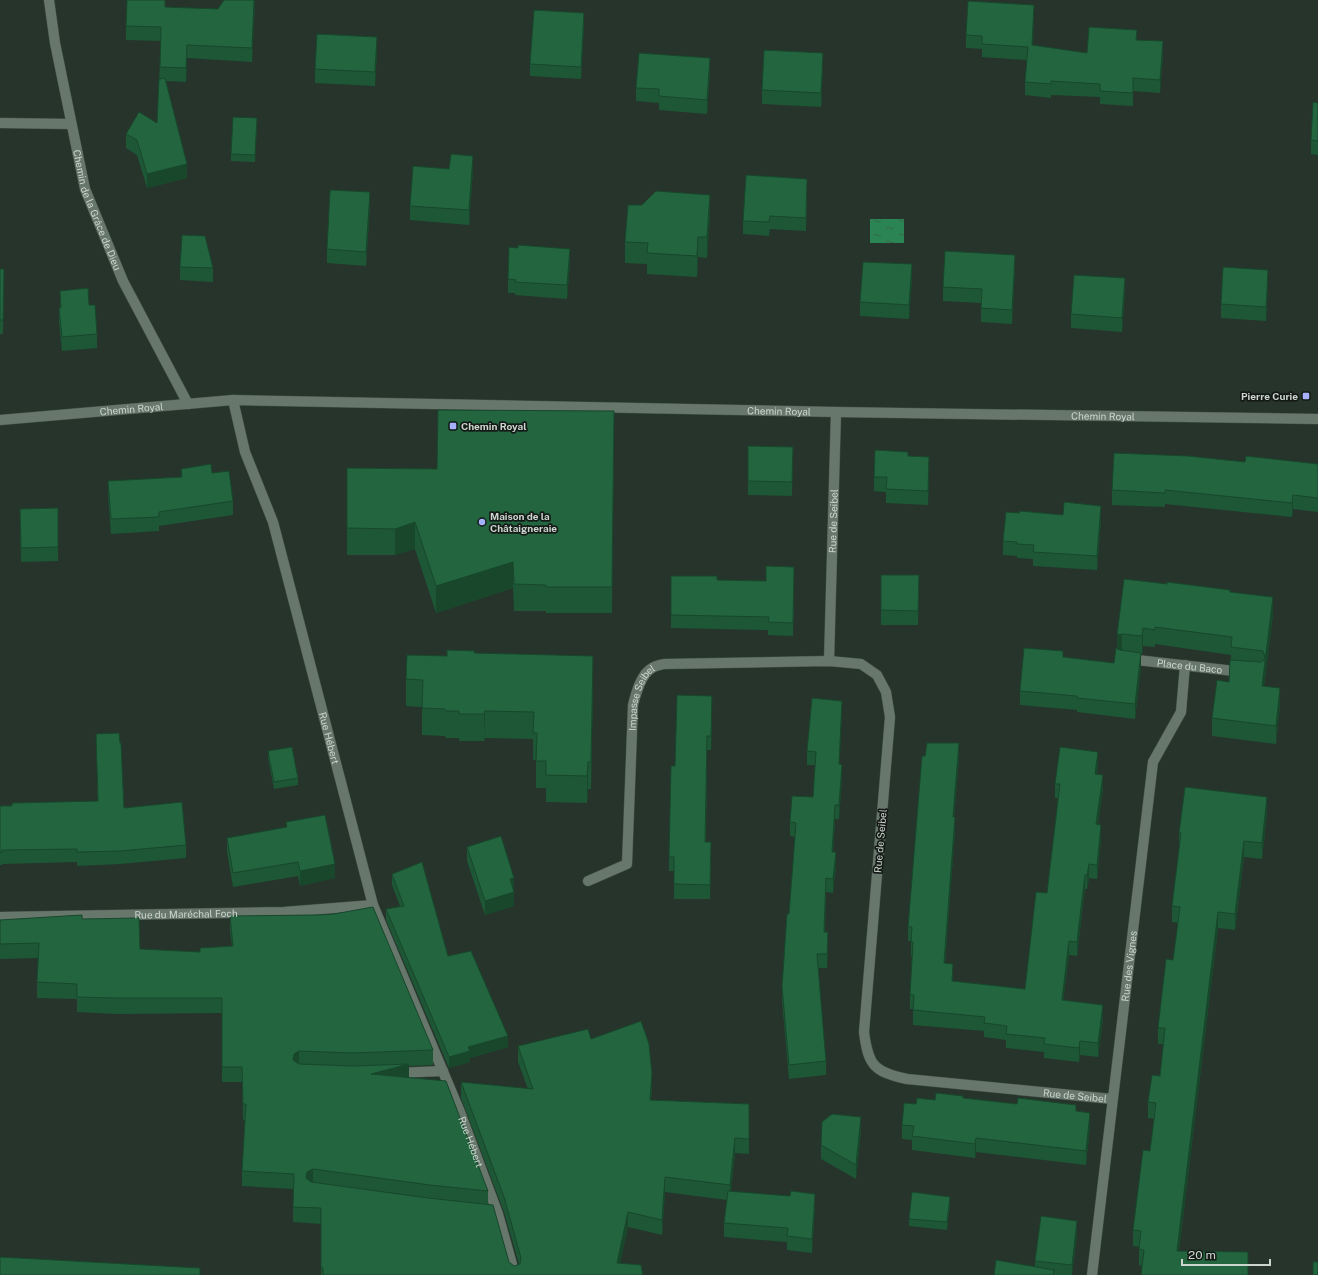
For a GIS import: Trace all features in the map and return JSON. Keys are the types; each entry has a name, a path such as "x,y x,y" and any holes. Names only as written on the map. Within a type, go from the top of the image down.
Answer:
{"street":[{"name":"Chemin de la Grâce de Dieu","path":"49,0 55,43 85,189 123,281 188,404"},
{"path":"0,123 71,124"},
{"name":"Chemin Royal","path":"0,420 233,400 836,412 1318,419"},
{"name":"Rue Hébert","path":"233,400 245,452 273,522 373,905 460,1112 515,1275"},
{"name":"Rue de Seibel","path":"836,412 829,661 861,664 876,675 886,692 890,717 864,1032 866,1049 871,1062 880,1071 892,1076 907,1079 1112,1099"},
{"name":"Place du Baco","path":"1121,658 1185,664 1252,673"},
{"name":"Impasse Seibel","path":"588,881 627,864 633,705 644,677 651,669 664,664 829,661"},
{"name":"Rue des Vignes","path":"1092,1275 1152,762 1181,712 1185,664"},
{"name":"Rue du Maréchal Foch","path":"0,917 284,912 373,905"},
{"path":"383,1074 443,1071"}],"water":[{"path":"870,219 904,219 904,243 870,243"}],"building":[{"path":"127,0 165,0 165,7 218,9 224,0 254,0 252,48 187,45 186,68 160,67 161,27 126,26"},
{"path":"968,1 1034,5 1032,45 1087,53 1089,27 1137,30 1136,40 1163,41 1160,80 1133,78 1133,93 1100,91 1100,84 1051,81 1051,84 1025,82 1028,47 982,44 982,36 966,35"},
{"path":"534,10 584,13 581,67 530,64"},
{"path":"317,34 377,37 375,72 315,69"},
{"path":"764,50 823,53 821,93 762,90"},
{"path":"639,53 710,58 707,100 659,96 659,89 636,88"},
{"path":"165,78 187,164 147,174 137,140 126,134 139,112 157,123 159,79"},
{"path":"1313,102 1318,103 1318,141 1311,140"},
{"path":"233,117 257,118 255,155 231,154"},
{"path":"451,154 473,156 469,210 410,206 413,166 449,169"},
{"path":"746,175 807,179 806,218 770,216 769,222 743,221"},
{"path":"330,190 370,192 366,252 327,249"},
{"path":"656,191 710,195 707,237 698,237 697,256 647,253 648,243 625,242 628,205 642,205"},
{"path":"182,235 205,236 213,268 180,267"},
{"path":"518,245 570,249 567,285 515,282 516,280 508,279 509,247 518,248"},
{"path":"945,251 1015,255 1012,310 981,308 982,289 943,287"},
{"path":"863,262 912,264 909,305 860,302"},
{"path":"1223,267 1268,270 1266,307 1221,304"},
{"path":"0,269 4,269 3,320 0,320"},
{"path":"1074,275 1125,278 1122,318 1071,314"},
{"path":"88,288 89,305 95,305 97,334 62,337 59,308 61,308 60,291"},
{"name":"Maison de la Châtaigneraie","path":"438,410 614,411 612,587 546,587 546,585 514,584 513,562 436,586 415,522 395,529 347,528 347,468 437,469"},
{"path":"748,446 793,447 792,482 748,481"},
{"path":"875,450 908,452 908,456 929,457 928,491 886,489 887,477 874,477"},
{"path":"1114,453 1188,456 1245,462 1246,456 1318,464 1318,498 1293,495 1292,503 1165,490 1165,493 1112,490"},
{"path":"211,464 212,473 229,471 233,501 159,512 159,517 111,519 108,481 182,477 181,469"},
{"path":"1064,502 1101,506 1097,556 1033,552 1034,545 1003,541 1006,512 1019,513 1020,511 1063,515"},
{"path":"58,508 58,547 21,548 20,509"},
{"path":"766,566 794,567 793,623 768,622 769,617 671,615 671,576 717,576 717,580 766,581"},
{"path":"881,575 919,575 918,611 881,610"},
{"path":"1124,579 1167,584 1167,582 1273,597 1262,686 1280,688 1276,726 1212,718 1217,680 1229,682 1230,660 1261,662 1265,657 1263,651 1231,647 1232,637 1155,627 1155,630 1143,628 1142,636 1117,635"},
{"path":"1024,648 1063,651 1063,657 1114,663 1116,648 1141,653 1135,704 1077,698 1077,696 1020,691"},
{"path":"447,650 475,651 474,653 593,656 591,762 588,762 587,776 546,775 546,761 536,761 537,733 533,733 534,712 485,711 484,714 459,714 459,711 422,708 423,680 406,679 407,655 447,656"},
{"path":"677,695 712,696 711,736 707,736 705,842 711,842 710,885 674,884 674,857 669,857 671,766 675,766"},
{"path":"812,698 842,701 839,764 842,765 839,805 835,805 832,852 836,852 833,879 826,878 824,932 828,932 827,954 817,954 826,1061 789,1065 782,987 787,914 789,914 796,823 790,822 792,796 813,797 816,752 807,751"},
{"path":"119,733 121,743 124,808 182,802 186,845 120,851 77,852 77,849 2,850 2,852 0,852 0,806 12,806 12,803 98,801 96,734"},
{"path":"927,743 959,743 944,963 953,964 952,981 1025,989 1036,892 1047,893 1060,784 1055,784 1060,747 1098,752 1095,774 1103,775 1096,824 1101,825 1097,865 1089,864 1087,875 1085,875 1077,942 1069,941 1062,1000 1103,1005 1098,1043 1080,1041 1079,1048 1044,1044 1045,1038 1006,1034 1007,1026 984,1023 985,1017 913,1010 914,995 910,995 913,942 911,942 912,927 908,927 922,756 925,756"},
{"path":"292,747 298,778 274,782 268,751"},
{"path":"1185,787 1267,797 1262,843 1244,841 1235,914 1218,912 1177,1251 1248,1252 1248,1275 1141,1275 1144,1250 1139,1249 1141,1231 1133,1230 1143,1150 1150,1151 1156,1103 1148,1102 1152,1075 1160,1076 1165,1028 1158,1028 1166,959 1173,960 1180,907 1172,906"},
{"path":"325,815 335,864 300,871 298,862 233,873 227,838 287,827 286,822"},
{"path":"501,836 514,878 510,879 514,892 485,901 467,847"},
{"path":"422,862 448,956 471,951 508,1036 468,1047 470,1051 449,1057 386,909 404,906 392,874"},
{"path":"373,907 433,1050 353,1053 299,1051 294,1054 293,1060 299,1064 353,1066 409,1064 371,1074 446,1081 488,1191 430,1185 313,1169 307,1172 306,1178 311,1182 428,1198 493,1205 509,1262 514,1266 520,1264 521,1258 504,1197 461,1082 533,1089 518,1046 588,1029 591,1039 641,1021 649,1044 652,1074 650,1100 749,1104 749,1139 735,1138 730,1185 665,1177 662,1220 628,1212 617,1263 641,1265 643,1275 323,1275 323,1268 321,1267 321,1208 293,1207 294,1174 242,1171 246,1104 243,1104 242,1067 222,1067 222,998 77,997 77,984 37,982 39,943 0,944 0,920 82,915 82,919 139,918 140,949 200,952 200,948 233,946 230,916 334,914"},
{"path":"936,1093 963,1096 963,1098 1017,1104 1018,1098 1076,1105 1076,1111 1090,1113 1086,1151 976,1138 975,1144 912,1136 914,1126 902,1125 904,1103 916,1104 917,1098 935,1100"},
{"path":"832,1114 861,1117 856,1165 821,1145 822,1122"},
{"path":"728,1191 790,1196 791,1191 815,1194 812,1239 787,1236 788,1228 724,1223"},
{"path":"912,1192 950,1197 947,1222 909,1219"},
{"path":"1041,1216 1077,1221 1072,1265 1035,1261"},
{"path":"0,1257 200,1268 200,1275 0,1275"},
{"path":"996,1260 1054,1270 1053,1275 994,1275"},
{"path":"1313,1262 1318,1262 1318,1275 1313,1275"}],"place":[{"name":"Pierre Curie","path":"1306,396"},
{"name":"Chemin Royal","path":"453,426"},
{"name":"Maison de la Châtaigneraie","path":"482,522"}]}
